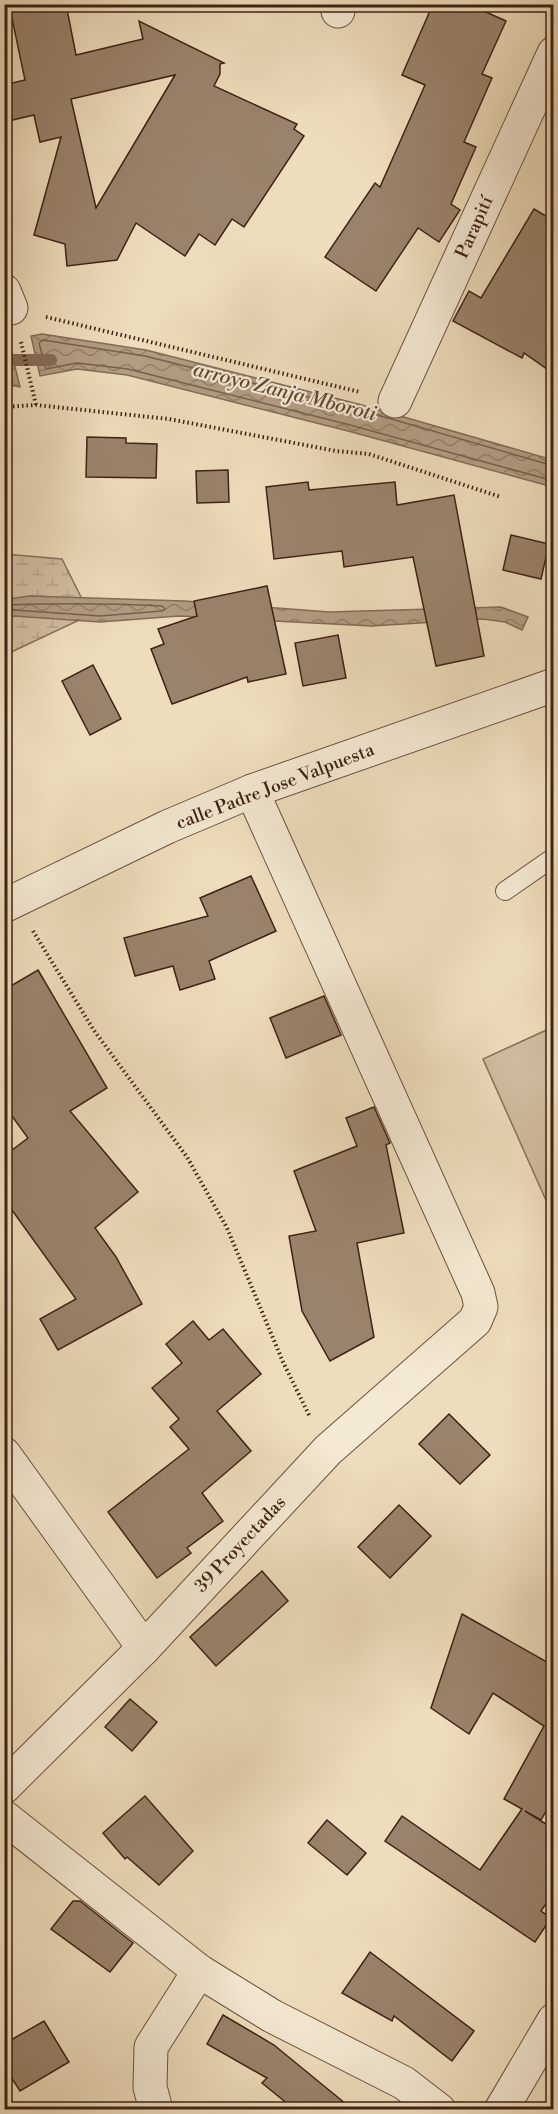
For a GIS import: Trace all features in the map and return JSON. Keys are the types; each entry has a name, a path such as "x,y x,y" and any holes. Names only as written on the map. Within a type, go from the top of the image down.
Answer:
{"street":[{"name":"Parapití","path":"396,400 554,53"},
{"name":"calle Padre Jose Valpuesta","path":"9,903 167,827 252,791 554,685"},
{"name":"39 Proyectadas","path":"4,1787 144,1648 328,1449 475,1321 481,1307 478,1293 252,791"},
{"path":"4,1454 144,1648"},
{"path":"4,1816 199,1971 272,2016 404,2083 439,2109"},
{"path":"156,2109 150,2087 151,2047 199,1971"},
{"path":"501,2109 554,2020"}],"lane":[{"path":"505,891 554,857"}],"path":[{"path":"8,300 396,400"},
{"path":"21,342 36,405"},
{"path":"4,407 36,405 169,419 336,451 369,454 501,497"},
{"path":"9,903 93,1029 187,1157 227,1227 299,1397 328,1449"}],"green space":[{"path":"4,554 62,559 90,615 5,655"},
{"path":"553,1027 553,1216 483,1059"}],"water":[{"path":"42,334 146,350 362,405 553,460 553,487 348,431 127,375 77,369 40,376 31,336"},
{"path":"5,342 9,342 20,387 5,384"},
{"path":"29,596 184,601 329,612 501,607 528,617 522,630 505,622 483,619 372,626 179,616 100,622 14,616 5,621 4,600"}],"building":[{"path":"9,4 66,4 76,55 143,39 139,21 224,63 220,64 220,74 214,86 297,124 294,129 304,136 244,227 232,219 215,245 199,234 185,256 136,223 117,260 67,266 65,244 34,235 61,137 40,142 34,115 4,122 4,85 25,80","holes":["175,75 96,208 71,99"]},
{"path":"433,4 468,4 506,21 482,74 492,78 464,142 476,147 451,204 460,210 439,242 418,228 376,291 325,257 375,183 380,187 425,85 402,75"},
{"path":"534,209 554,221 554,374 524,353 522,358 453,321 469,291 481,298"},
{"path":"87,437 126,438 126,443 157,444 156,478 86,477"},
{"path":"228,470 229,502 197,503 196,471"},
{"path":"308,482 309,490 395,482 397,505 454,495 484,656 436,666 413,557 344,567 342,551 274,559 266,487"},
{"path":"511,535 549,544 541,579 503,570"},
{"path":"267,586 286,674 248,682 247,677 172,704 151,649 164,644 158,629 197,616 194,601"},
{"path":"338,635 346,678 303,686 295,643"},
{"path":"93,665 121,719 90,735 62,681"},
{"path":"251,876 276,931 209,961 215,979 180,990 173,966 135,976 124,938 208,916 200,898"},
{"path":"38,970 107,1088 70,1111 138,1192 95,1228 116,1257 142,1304 58,1350 40,1319 76,1299 4,1199 4,1156 28,1138 4,1105 4,990"},
{"path":"324,996 341,1035 286,1058 270,1018"},
{"path":"374,1107 390,1143 386,1145 404,1233 357,1243 374,1337 330,1361 302,1311 289,1236 316,1231 294,1171 357,1146 346,1118"},
{"path":"193,1321 209,1340 223,1329 261,1374 217,1411 251,1451 202,1493 223,1521 187,1548 191,1553 157,1578 108,1512 189,1449 170,1427 179,1419 152,1388 182,1363 166,1344"},
{"path":"449,1414 490,1455 460,1484 419,1444"},
{"path":"399,1505 431,1536 390,1578 358,1547"},
{"path":"262,1571 288,1601 216,1666 190,1637"},
{"path":"462,1614 554,1666 554,1797 541,1820 525,1811 554,1829 554,1892 541,1911 551,1918 535,1942 385,1841 402,1816 480,1870 522,1809 504,1799 544,1726 493,1693 469,1734 431,1708"},
{"path":"130,1699 157,1722 132,1751 105,1727"},
{"path":"145,1796 193,1851 159,1885 127,1857 125,1859 103,1833"},
{"path":"327,1820 366,1853 347,1875 308,1843"},
{"path":"73,1901 80,1901 133,1943 110,1972 51,1929"},
{"path":"370,1952 474,2031 452,2061 394,2016 392,2021 342,1993"},
{"path":"223,2015 274,2045 352,2109 294,2109 262,2083 267,2078 207,2044"},
{"path":"44,2021 69,2062 20,2091 4,2066 4,2044"}],"waterway":[{"name":"arroyo Zanja Mboroti","path":"4,360 51,360"}]}
